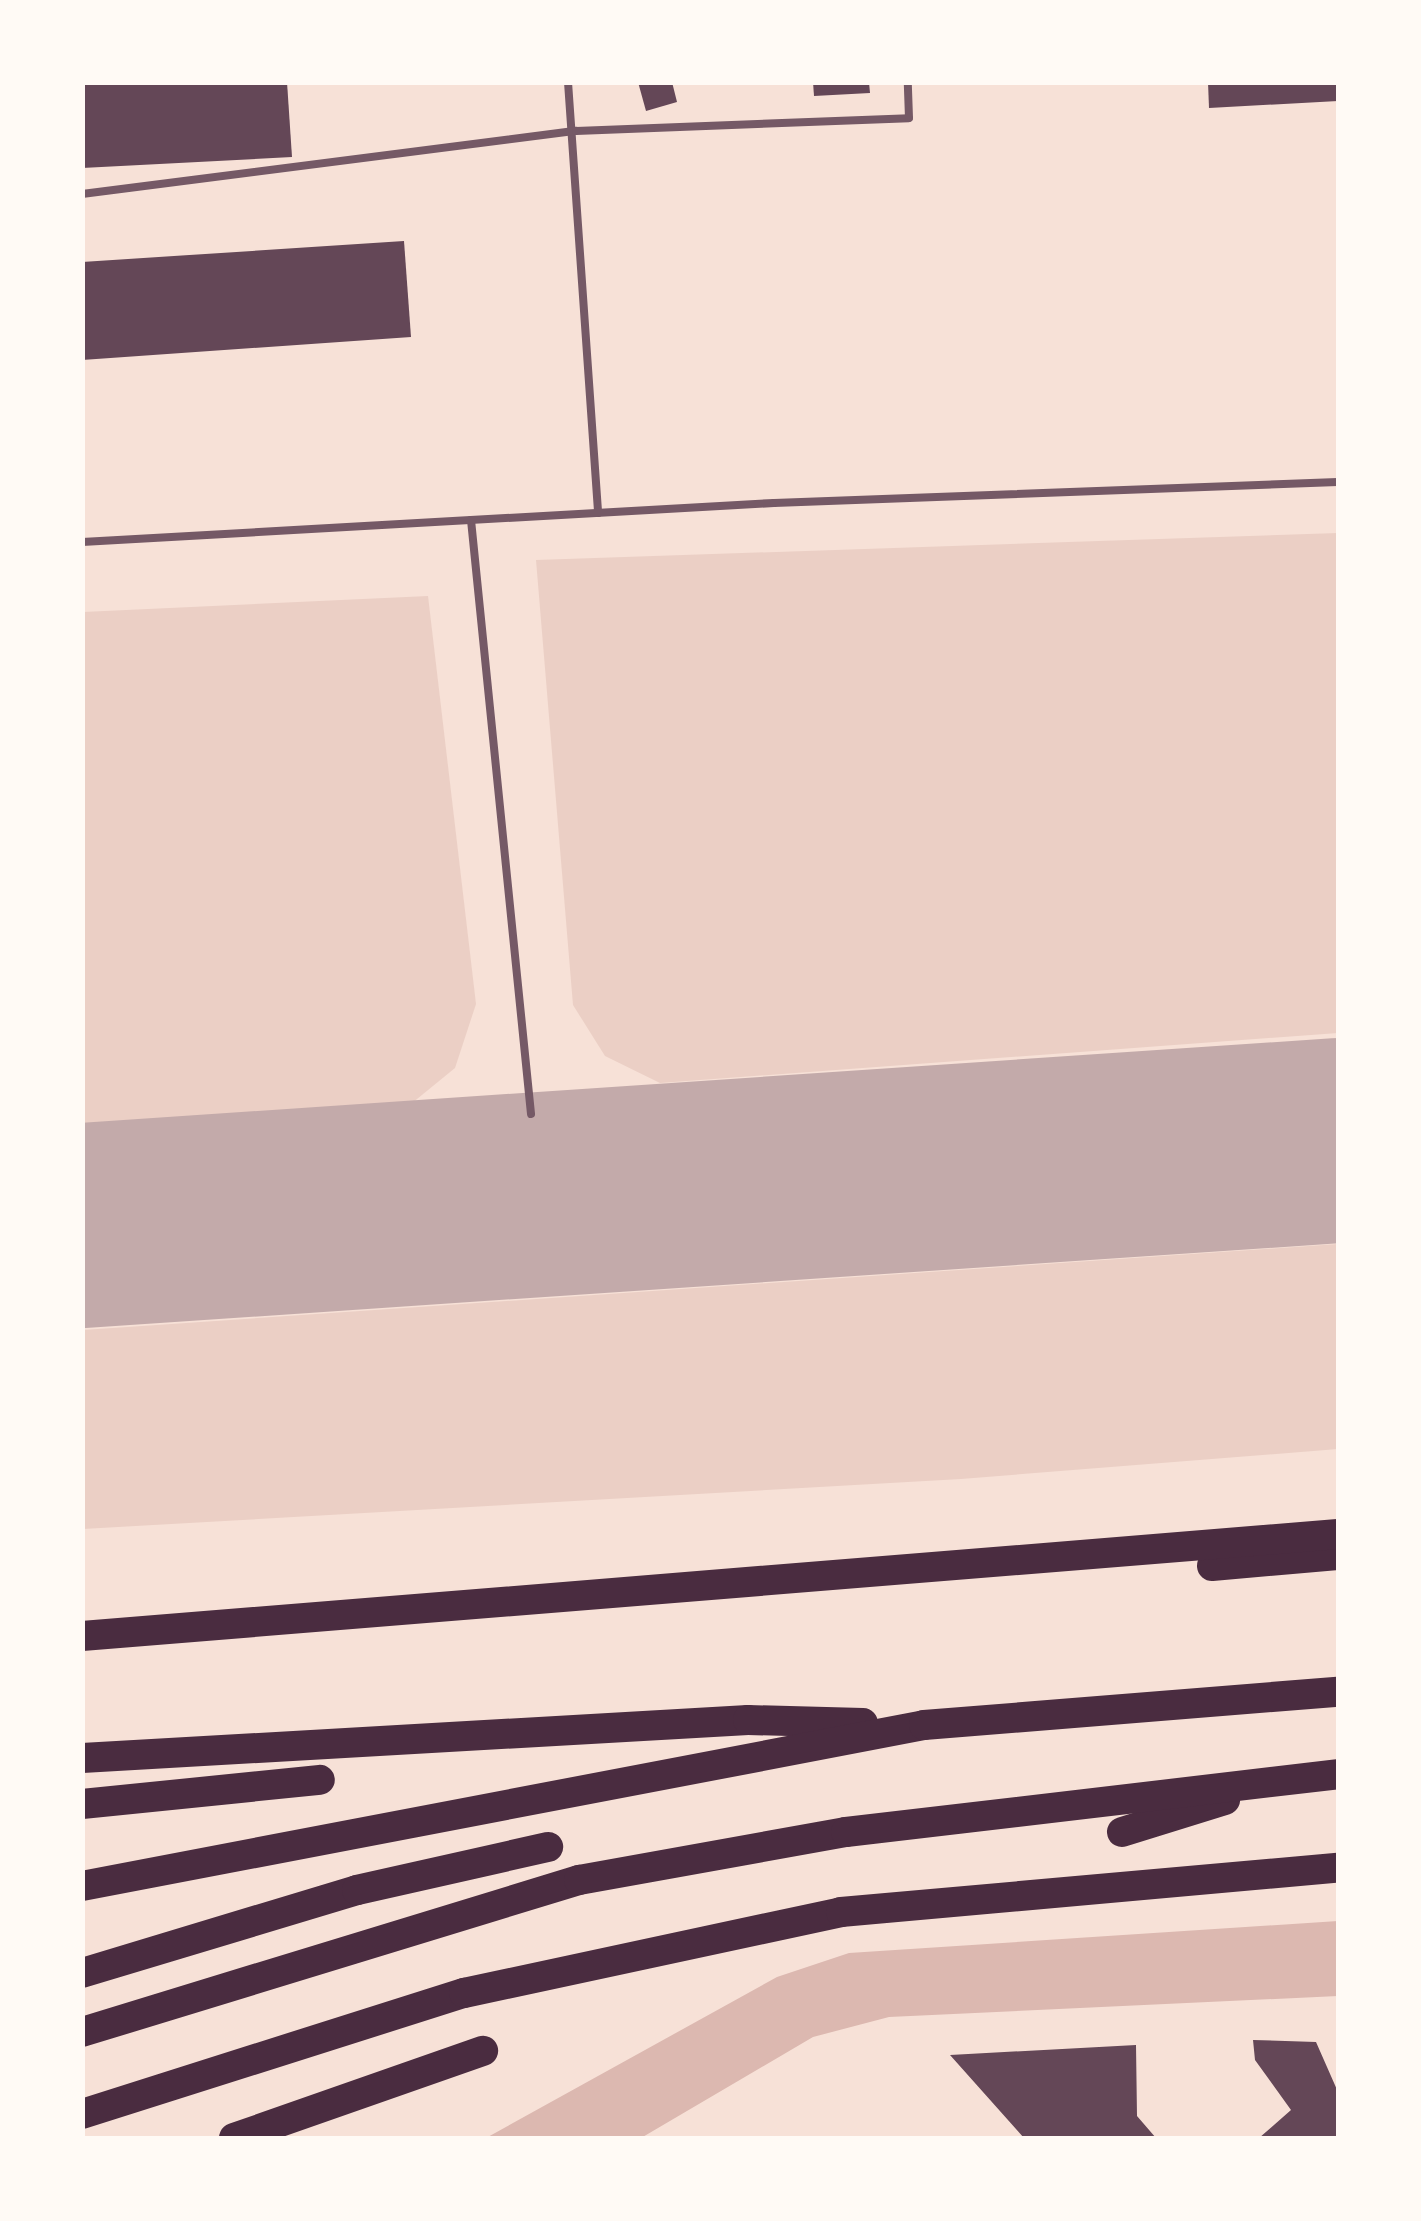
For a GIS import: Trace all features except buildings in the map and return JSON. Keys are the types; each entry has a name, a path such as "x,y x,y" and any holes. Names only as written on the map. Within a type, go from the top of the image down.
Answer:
{"highway":[{"path":"82,1636 1338,1534"},
{"path":"82,1656 1338,1555"},
{"path":"82,1758 748,1720 924,1724 1338,1692"},
{"path":"82,1886 924,1724"},
{"path":"82,2032 579,1880 846,1832 1338,1774"},
{"path":"1122,1832 1299,1778"},
{"path":"82,1804 320,1780"},
{"path":"82,1973 357,1890 548,1847"},
{"path":"82,2114 464,1993 841,1912 1338,1868"},
{"path":"82,1956 175,1944"},
{"path":"234,2138 483,2051"}],"lane":[{"path":"568,82 576,131 598,513"},
{"path":"82,194 576,131 909,118 908,82"},
{"path":"82,542 598,513 1338,482"},
{"path":"471,520 531,1114"}],"shaded area":[{"path":"1338,533 1338,1033 660,1083 605,1056 573,1005 536,560"},
{"path":"428,596 476,1004 455,1068 406,1108 83,1131 83,612"},
{"path":"1338,1244 1338,1449 961,1479 83,1529 83,1330"},
{"path":"1338,1921 1338,1996 889,2017 813,2037 641,2138 486,2138 777,1977 849,1953"}],"runway":[{"path":"82,1225 1338,1140"}]}
